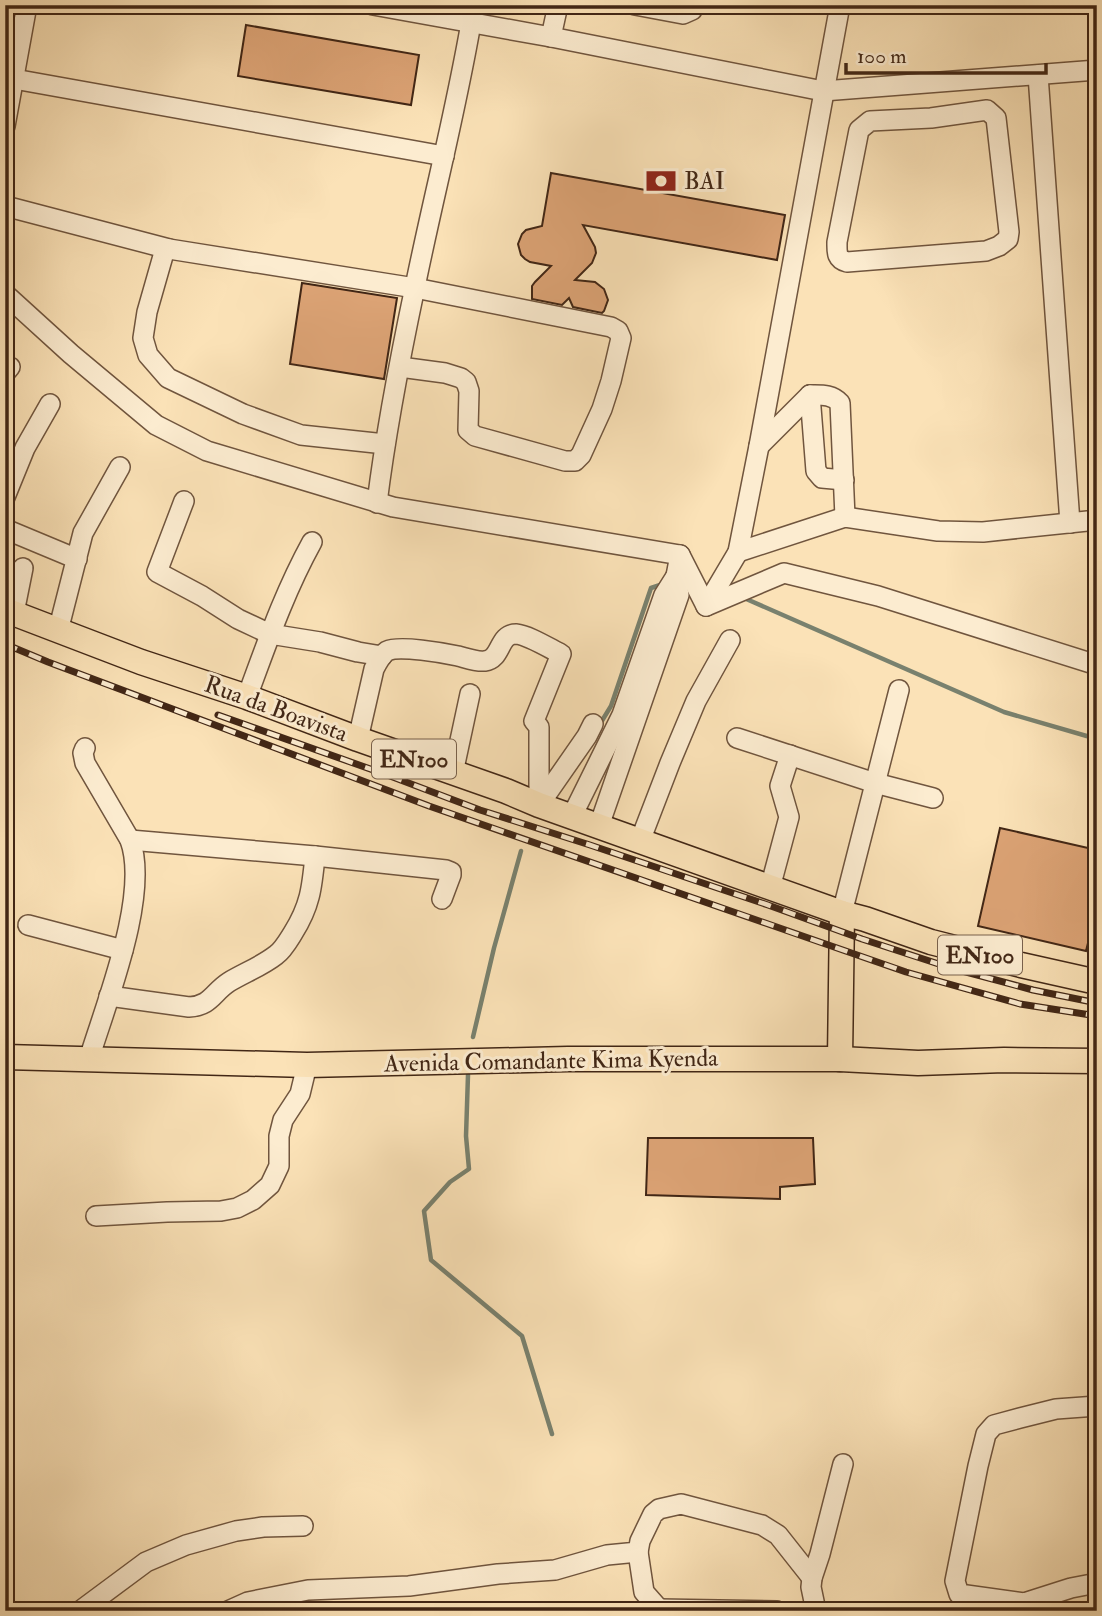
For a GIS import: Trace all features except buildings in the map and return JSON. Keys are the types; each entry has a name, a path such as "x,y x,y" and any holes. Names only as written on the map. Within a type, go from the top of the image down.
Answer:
{"main road":[{"name":"Rua da Boavista","path":"10,611 154,666 247,697 843,913"},
{"name":"EN100","path":"843,913 931,942 1097,982"},
{"path":"840,1059 843,913"},
{"name":"Avenida Comandante Kima Kyenda","path":"5,1057 307,1065 568,1059 1097,1062"}],"street":[{"path":"5,126 27,5"},
{"path":"373,5 473,14 551,37 823,91 1097,70"},
{"path":"551,37 558,5"},
{"path":"635,5 683,14 692,10 693,5"},
{"path":"706,606 738,552 840,5"},
{"path":"377,503 385,444 415,288 473,14"},
{"path":"1038,75 1070,523"},
{"path":"14,79 444,156"},
{"path":"930,83 931,118"},
{"path":"987,110 996,118 1008,239 986,251 841,261 837,256 837,242 859,131 870,121 931,118 987,110"},
{"path":"5,206 169,249 415,288 611,327 618,331 621,338 602,410 581,455 575,461 565,461 475,436 468,430 469,391 466,382 445,373 400,366"},
{"path":"169,249 163,256 147,312 143,338 148,355 168,378 243,414 301,435 385,444"},
{"path":"5,294 156,425 208,451 393,507 681,555"},
{"path":"759,446 810,395 829,395 841,403 845,517"},
{"path":"810,395 816,471 822,478 844,480"},
{"path":"5,497 25,448 50,404"},
{"path":"58,631 83,533 120,467"},
{"path":"184,501 157,572 238,619 270,634 382,656"},
{"path":"738,552 845,517 938,531 983,532 1097,520"},
{"path":"5,529 77,559"},
{"path":"247,697 292,580 312,542"},
{"path":"572,816 622,715 664,595 676,576 681,555"},
{"path":"681,555 706,606"},
{"path":"10,611 23,568"},
{"path":"706,606 784,573 878,596 1097,665"},
{"path":"599,826 679,595 676,576"},
{"path":"358,739 374,669 382,656 390,650 437,651 482,662 493,659 506,638 516,634 561,654 534,721 539,727 539,805"},
{"path":"640,841 696,701 730,640"},
{"path":"843,913 899,690"},
{"path":"453,773 470,694"},
{"path":"539,805 593,724"},
{"path":"737,738 875,783 933,798"},
{"path":"85,748 85,763 130,840 136,864 134,903 123,950 89,1059"},
{"path":"770,888 789,817 780,786 790,755"},
{"path":"130,840 448,870 451,875 442,899"},
{"path":"109,996 189,1007 208,1002 228,983 269,960 281,950 303,916 309,901 315,856"},
{"path":"27,925 123,950"},
{"path":"96,1216 220,1210 237,1208 253,1200 270,1185 279,1166 279,1136 283,1120 300,1094 307,1065"},
{"path":"1097,1406 1044,1412 994,1425 986,1434 955,1581 959,1594 1022,1607 1071,1588 1097,1583"},
{"path":"816,1611 812,1578 843,1464"},
{"path":"777,1611 655,1610 645,1592 638,1552 640,1541 653,1514 659,1509 681,1504 762,1525 778,1535 812,1578"},
{"path":"83,1610 146,1562 186,1545 236,1531 303,1525"},
{"path":"228,1611 248,1602 308,1590 409,1586 498,1574 555,1570 607,1555 638,1552"}],"waterway":[{"path":"600,724 611,706 651,588 660,585"},
{"path":"744,598 1004,712 1097,739"},
{"path":"473,1037 521,851"},
{"path":"1088,972 1097,947"},
{"path":"468,1075 466,1136 469,1169 450,1182 424,1211 431,1260 522,1336 552,1434"}],"railway":[{"path":"5,644 429,806 906,972 1020,1004 1097,1016"},
{"path":"218,715 480,810 768,905 862,939 951,968 1033,990 1097,1003"}],"place":[{"name":"BAI","path":"661,181"}]}
